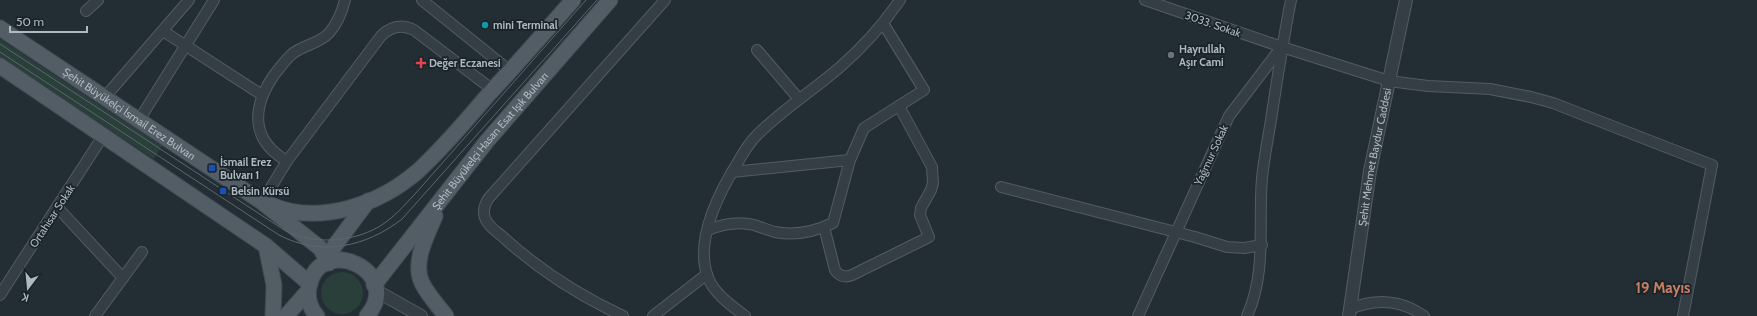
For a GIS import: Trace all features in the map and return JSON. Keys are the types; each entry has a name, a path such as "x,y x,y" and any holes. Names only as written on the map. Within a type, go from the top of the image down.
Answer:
{"main road":[{"path":"262,202 287,210 322,213 346,209 394,188 417,171 493,90 573,0"},
{"name":"Şehit Büyükelçi Hasan Esat Işık Bulvarı","path":"375,287 487,141 610,0"},
{"name":"Şehit Büyükelçi İsmail Erez Bulvarı","path":"0,28 262,202 320,248 330,262"},
{"path":"0,66 266,246 309,288 311,307 317,316"},
{"path":"445,195 428,233 419,265 420,277 424,288 446,316"},
{"path":"330,262 333,248 369,200"},
{"path":"266,246 274,285 273,316"},
{"path":"286,316 309,288 316,272 330,262 349,260 357,263 369,274 375,287 374,303 367,316"}],"street":[{"path":"86,11 98,0"},
{"path":"105,97 189,0"},
{"path":"139,120 214,0"},
{"path":"287,161 272,150 262,136 259,127 258,115 262,94 288,58 299,50 314,44 328,34 337,22 345,0"},
{"path":"422,0 510,71"},
{"path":"623,316 593,302 521,254 488,224 484,216 484,208 488,200 665,0"},
{"path":"745,316 720,296 712,286 707,274 704,249 716,204 732,172 756,136 798,98 854,54 883,23 900,0"},
{"name":"3033. Sokak","path":"1145,0 1282,47 1389,81 1428,86 1490,90 1531,97 1572,110 1712,165 1683,316"},
{"name":"Yağmur Sokak","path":"1138,316 1229,116 1282,47 1291,0"},
{"name":"Şehit Mehmet Baydur Caddesi","path":"1350,313 1370,171 1406,0"},
{"path":"708,230 721,225 745,223 785,233 805,232 833,223 850,160 864,128 924,90 883,23"},
{"path":"262,202 287,161 382,36 391,29 403,26 414,30 493,90"},
{"path":"163,31 262,94"},
{"path":"1247,316 1256,289 1262,245 1262,178 1282,47"},
{"path":"757,50 798,98"},
{"path":"824,227 835,270 839,274 845,276 852,275 929,237 920,215 921,208 931,190 933,175 932,167 899,106"},
{"name":"Ortahisar Sokak","path":"0,295 103,136"},
{"path":"732,172 850,160"},
{"path":"1001,187 1234,248 1248,248 1262,245"},
{"path":"57,207 123,278"},
{"path":"94,316 142,252"},
{"path":"653,316 707,274"},
{"path":"375,287 421,316"},
{"path":"1350,313 1370,303 1391,302 1415,309 1424,316"}],"green space":[{"path":"0,39 162,146 154,159 0,58"},
{"path":"338,272 346,272 354,275 360,281 363,293 360,305 354,311 346,314 338,314 330,311 324,305 321,297 321,289 324,281 330,275"}],"tram line":[{"path":"0,44 284,230 310,239 339,239 354,237 367,232 380,226 391,218 415,194 586,0"},
{"path":"0,52 279,235 295,242 311,246 343,246 374,236 388,229 402,219 597,0"}],"place":[{"name":"mini Terminal","path":"485,25"},
{"name":"Hayrullah Aşır Cami","path":"1171,55"},
{"name":"Değer Eczanesi","path":"421,63"},
{"name":"İsmail Erez Bulvarı 1","path":"212,168"},
{"name":"Belsin Kürsü","path":"223,191"}],"district":[{"name":"19 Mayıs","path":"1663,288"}]}
